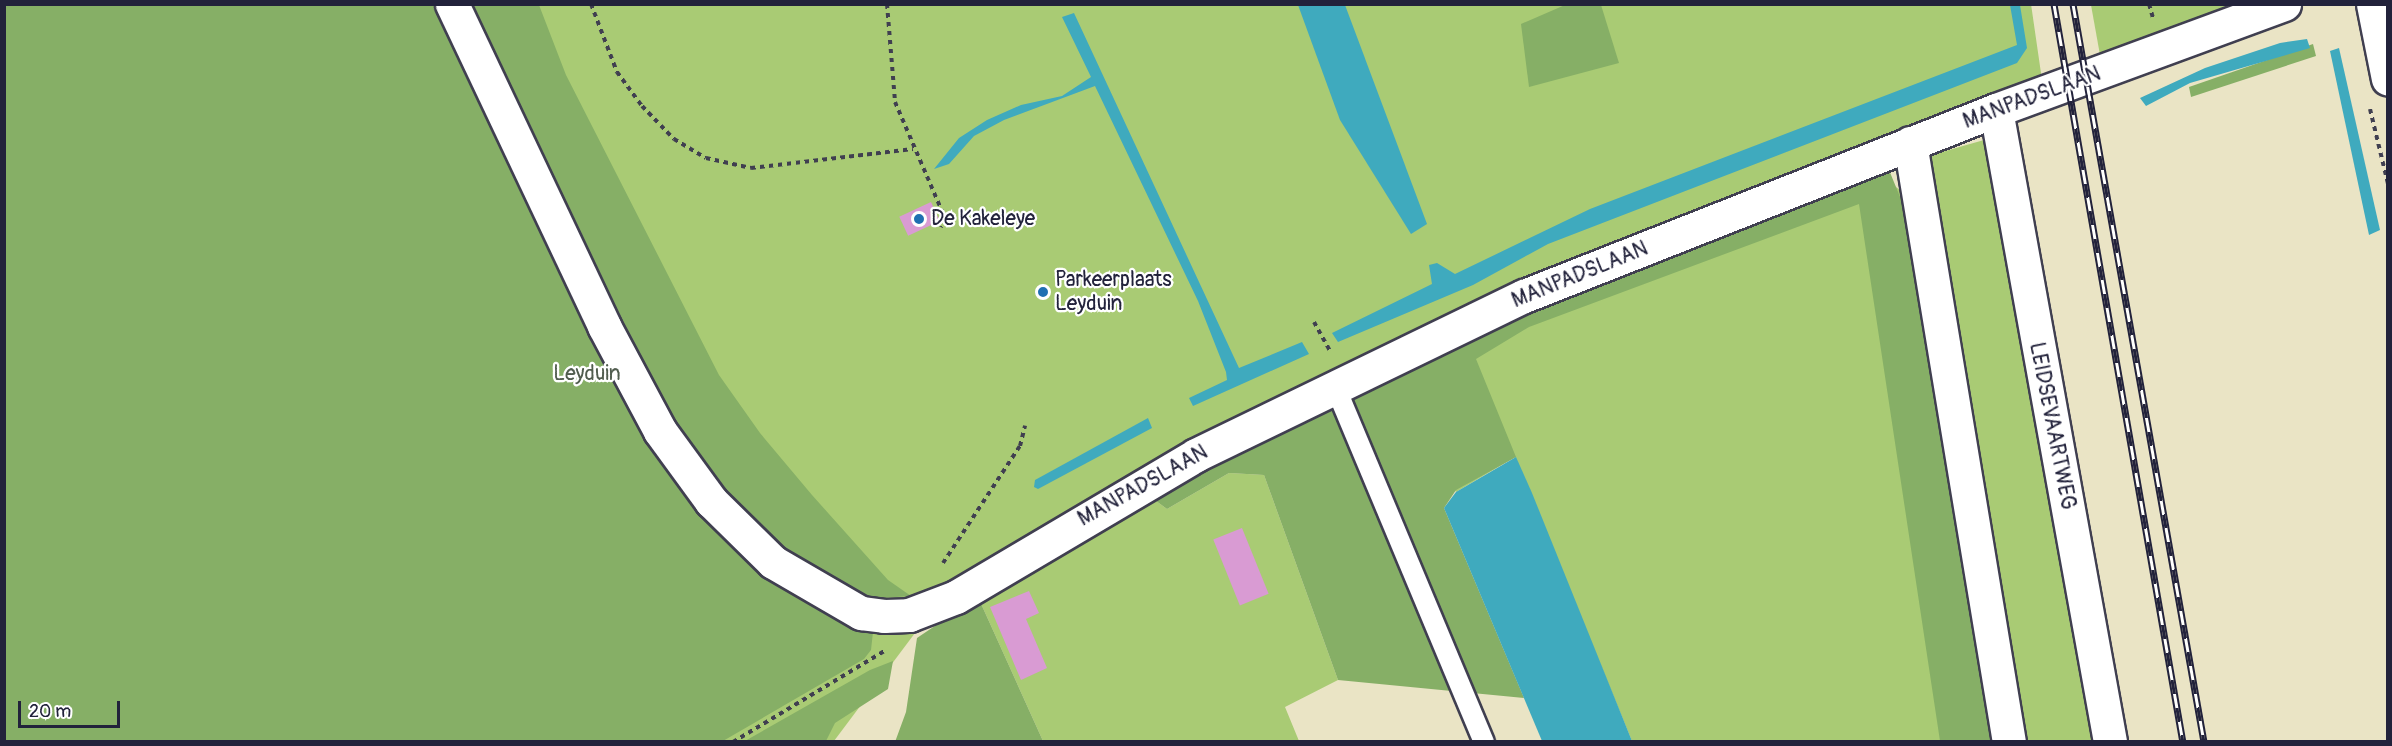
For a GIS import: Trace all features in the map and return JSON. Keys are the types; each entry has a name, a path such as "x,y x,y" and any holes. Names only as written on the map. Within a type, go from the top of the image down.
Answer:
{"street":[{"path":"452,4 604,326 660,431 711,501 773,562 817,591 861,613 909,615"},
{"name":"MANPADSLAAN","path":"909,615 956,597 1196,455 1335,386 1524,297 1910,143 2284,4"},
{"path":"2373,4 2388,79"},
{"name":"LEIDSEVAARTWEG","path":"1996,110 2110,741"},
{"path":"1910,143 2009,741"}],"lane":[{"path":"1335,386 1484,741"}],"path":[{"path":"591,4 617,72 642,106 674,139 706,158 751,168 913,149"},
{"path":"888,4 895,102 913,149 945,218 940,227"},
{"path":"940,567 1020,447 1025,426"},
{"path":"733,741 883,655 909,615"}],"green space":[{"name":"Leyduin","path":"2031,4 2042,80 948,589 834,741 5,742 4,5"},
{"path":"4,5 442,5 652,436 873,632 871,650 864,659 723,741 5,741"},
{"path":"463,5 539,5 566,75 719,375 760,433 812,495 888,580 911,596 867,599 822,583 747,525 668,425"},
{"path":"1565,5 1601,5 1619,63 1529,87 1521,24"},
{"path":"2091,5 2238,5 2100,55"},
{"path":"2313,44 2316,56 2191,97 2189,87"},
{"path":"1991,138 2095,741 1632,741 1515,457 1456,492 1388,377 1886,180 1903,192 1900,164"},
{"path":"1889,170 1905,209 1996,741 1940,741 1859,204 1529,327 1476,359 1516,457 1456,490 1444,508 1524,698 1338,680 1264,475 1229,473 1167,509 1148,495 1537,304"},
{"path":"1229,473 1264,475 1338,680 1285,707 1299,741 1043,741 978,597 1148,495 1167,509"},
{"path":"978,597 1043,741 895,742 906,712 917,638"},
{"path":"893,661 888,689 835,723 826,741 745,741 870,670"}],"water":[{"path":"1298,5 1345,5 1427,224 1411,234 1340,120"},
{"path":"2010,5 2020,5 2027,48 2017,63 1548,244 1473,285 1338,342 1332,333 1432,284 1429,265 1437,263 1455,274 1590,209 2017,45"},
{"path":"1074,13 1239,368 1302,342 1309,354 1193,406 1189,398 1227,380 1226,372 1198,301 1095,86 1004,120 974,136 949,164 934,169 959,138 987,120 1021,105 1062,96 1091,77 1062,17"},
{"path":"2307,39 2310,48 2190,83 2146,106 2140,98 2205,68 2280,43"},
{"path":"2339,48 2380,230 2369,235 2330,51"},
{"path":"1148,418 1152,428 1038,489 1034,487 1035,480"},
{"path":"1516,457 1632,741 1542,741 1444,508 1456,492"}],"building":[{"name":"De Kakeleye","path":"931,202 940,221 908,236 899,217"},
{"path":"1242,528 1269,594 1240,605 1213,540"},
{"path":"1029,591 1039,613 1026,619 1047,668 1021,680 990,607"}],"railway":[{"path":"2054,4 2183,742"},
{"path":"2073,4 2204,742"}],"place":[{"name":"De Kakeleye","path":"919,219"},
{"name":"Parkeerplaats Leyduin","path":"1043,292"}]}
